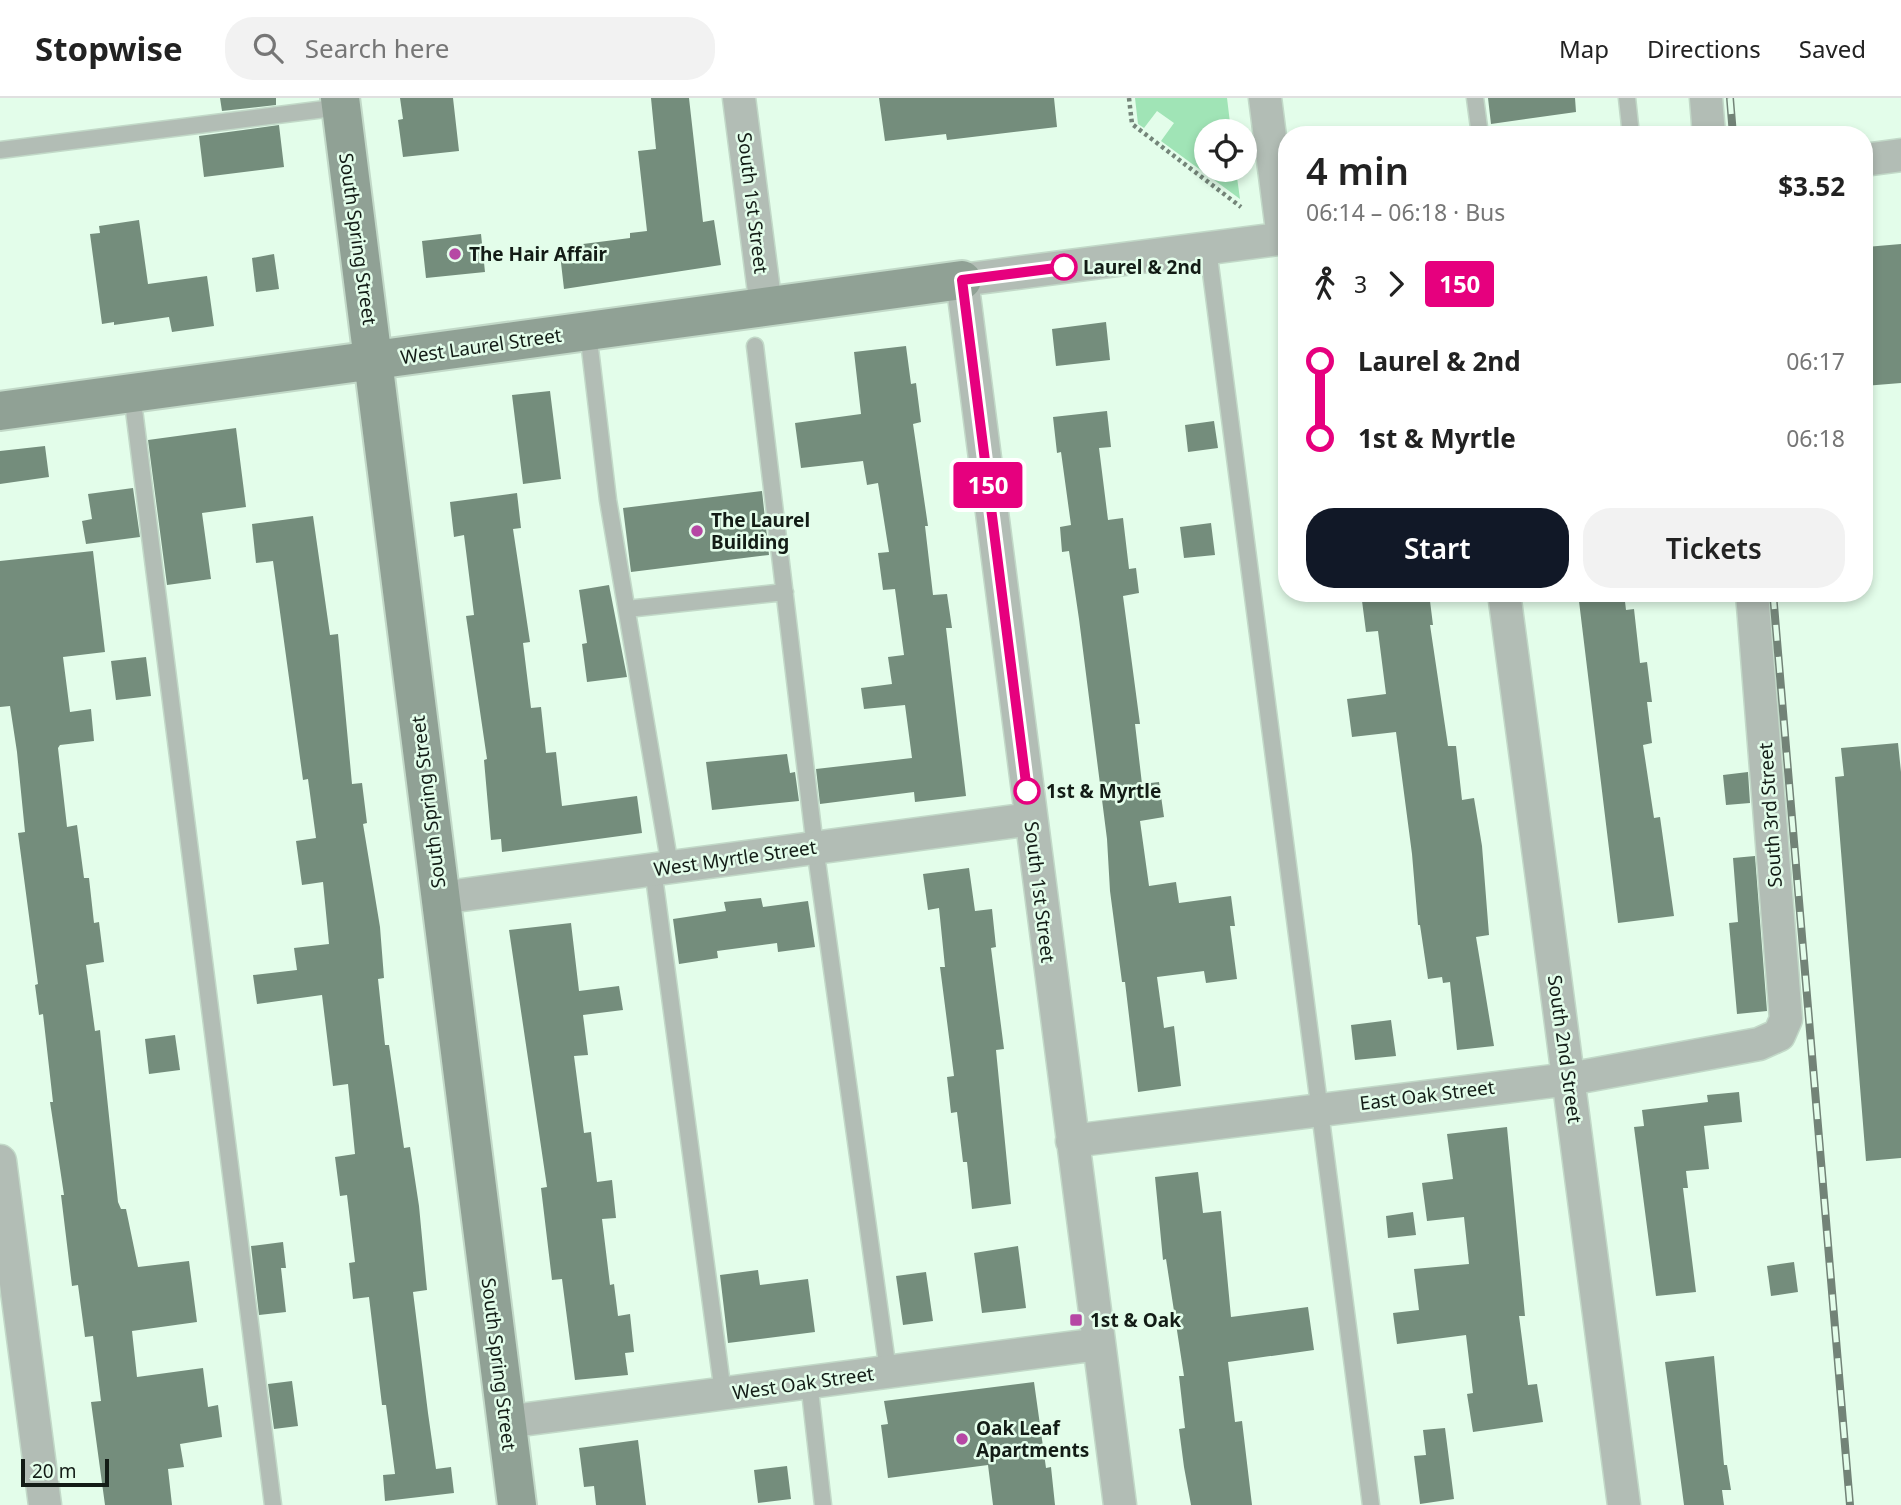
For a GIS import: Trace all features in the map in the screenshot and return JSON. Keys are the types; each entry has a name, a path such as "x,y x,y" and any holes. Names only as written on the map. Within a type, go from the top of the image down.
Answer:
{"street":[{"name":"South 1st Street","path":"739,98 766,307"},
{"path":"1265,98 1278,194"},
{"path":"1706,98 1708,126"},
{"name":"South Spring Street","path":"341,102 517,1505"},
{"path":"1873,159 1901,155"},
{"path":"962,280 1278,239"},
{"name":"South 1st Street","path":"962,280 1120,1505"},
{"name":"West Laurel Street","path":"0,411 962,280"},
{"name":"South 2nd Street","path":"1505,602 1623,1505"},
{"name":"South 3rd Street","path":"1753,602 1786,1019 1779,1035"},
{"name":"West Myrtle Street","path":"440,898 1031,819"},
{"name":"East Oak Street","path":"1072,1141 1569,1079 1759,1044 1779,1035"},
{"path":"0,1161 45,1505"},
{"name":"West Oak Street","path":"506,1422 1099,1344"}],"lane":[{"path":"1475,98 1479,126"},
{"path":"1627,98 1630,126"},
{"path":"0,149 341,102"},
{"path":"1208,249 1371,1505"},
{"path":"588,332 608,500 627,609 662,868 723,1393"},
{"path":"755,346 815,847 888,1371"},
{"path":"132,394 273,1505"},
{"path":"627,609 785,592"},
{"path":"809,1382 823,1505"}],"path":[{"path":"1129,98 1132,124 1241,207"}],"green space":[{"path":"1135,98 1227,98 1230,119 1194,119 1194,165 1161,141 1174,123 1157,111 1144,128 1138,124"},
{"path":"1217,182 1238,182 1240,199"}],"building":[{"path":"220,98 276,98 276,105 222,111"},
{"path":"400,98 453,98 459,151 403,157 398,120 403,119"},
{"path":"651,98 689,98 703,222 714,220 721,265 564,289 560,254 584,251 583,244 630,238 630,233 647,231 638,151 656,149"},
{"path":"879,98 1054,98 1057,127 947,140 946,134 885,141"},
{"path":"1488,98 1575,98 1576,112 1491,124"},
{"path":"279,125 284,167 204,177 199,136"},
{"path":"139,220 148,284 207,276 214,326 172,332 169,317 114,325 114,322 102,324 90,234 100,233 99,226"},
{"path":"481,234 485,272 426,278 422,241"},
{"path":"1901,244 1901,383 1873,385 1873,246"},
{"path":"274,254 279,289 256,292 252,258"},
{"path":"1106,322 1110,360 1056,366 1052,329"},
{"path":"906,346 911,384 916,383 921,422 913,424 928,526 925,526 933,595 947,594 952,628 946,628 966,796 915,802 914,792 820,804 816,769 912,758 905,705 864,709 861,688 892,684 888,657 904,655 895,589 883,590 878,553 889,552 878,483 867,485 863,461 801,468 795,423 861,414 854,352"},
{"path":"550,391 561,479 523,484 512,395"},
{"path":"1107,411 1111,447 1099,448 1108,520 1123,518 1129,569 1136,568 1139,593 1123,596 1140,724 1135,724 1142,784 1159,782 1164,817 1140,821 1149,886 1176,882 1179,903 1231,896 1235,926 1230,926 1237,979 1206,983 1204,971 1157,977 1164,1028 1174,1026 1181,1086 1138,1092 1125,982 1122,982 1110,891 1107,839 1079,619 1069,551 1062,552 1060,527 1071,525 1061,452 1057,453 1053,417"},
{"path":"1214,421 1218,448 1188,452 1185,425"},
{"path":"236,428 246,507 202,513 211,579 167,585 148,440"},
{"path":"45,446 49,477 0,484 0,451"},
{"path":"133,488 140,537 86,544 82,521 92,519 88,494"},
{"name":"The Laurel Building","path":"762,491 769,555 631,572 623,508"},
{"path":"517,493 521,528 513,529 530,642 523,643 531,708 541,707 546,753 556,752 562,806 637,796 642,833 502,852 501,839 491,840 484,760 487,759 466,616 474,615 464,535 454,537 450,502"},
{"path":"313,516 330,635 338,634 352,784 362,783 367,823 363,824 380,927 384,978 378,979 385,1045 389,1045 404,1148 410,1147 419,1206 427,1290 413,1292 436,1469 451,1467 454,1493 385,1501 383,1475 395,1474 386,1405 382,1405 369,1297 353,1299 349,1263 355,1262 347,1195 340,1196 335,1157 355,1154 348,1084 333,1086 322,995 257,1004 253,975 297,970 294,948 329,944 323,882 302,885 296,841 316,838 308,779 303,780 273,561 256,563 252,524"},
{"path":"1211,523 1215,555 1184,558 1180,527"},
{"path":"93,551 105,652 63,657 70,712 91,709 94,741 60,745 58,748 67,827 77,825 84,878 89,878 94,923 99,922 104,962 86,965 95,1031 100,1030 118,1202 121,1209 126,1209 138,1267 189,1261 197,1322 132,1331 137,1377 203,1368 208,1407 218,1405 222,1437 180,1444 184,1467 168,1469 172,1505 105,1505 91,1402 101,1401 93,1336 85,1337 78,1285 72,1286 61,1195 64,1195 50,1102 53,1102 43,1014 39,1015 35,985 38,984 18,833 25,832 17,752 10,706 0,707 0,561"},
{"path":"609,585 627,677 587,682 582,644 587,643 579,590"},
{"path":"1362,602 1430,602 1433,625 1430,625 1448,746 1456,746 1462,800 1474,798 1482,846 1489,935 1476,937 1494,1046 1457,1050 1450,982 1443,983 1442,977 1428,979 1418,925 1396,732 1352,737 1347,699 1386,694 1378,631 1366,632"},
{"path":"1579,602 1625,602 1626,610 1634,609 1640,663 1647,662 1652,702 1647,702 1652,743 1643,745 1654,818 1660,817 1674,916 1618,923"},
{"path":"146,657 151,696 116,700 111,661"},
{"path":"1898,743 1901,772 1901,1158 1866,1161 1835,777 1844,776 1841,748"},
{"path":"787,754 790,773 795,772 799,801 712,810 706,762"},
{"path":"1748,772 1750,803 1726,805 1723,775"},
{"path":"1755,856 1767,1011 1737,1014 1729,923 1738,922 1733,858"},
{"path":"969,868 975,911 992,909 996,947 991,948 1004,1049 996,1050 1011,1204 972,1209 967,1162 963,1162 957,1112 951,1113 947,1077 954,1076 940,967 945,967 939,908 928,910 923,874"},
{"path":"761,898 763,907 808,901 815,947 778,952 777,943 717,951 718,958 679,964 673,919 726,911 724,902"},
{"path":"571,923 579,991 619,986 623,1010 583,1015 588,1055 574,1056 584,1133 591,1132 597,1182 612,1180 616,1218 602,1219 610,1285 614,1284 618,1316 630,1314 634,1352 625,1353 628,1375 575,1380 562,1279 552,1280 541,1188 547,1187 509,930"},
{"path":"1391,1020 1396,1056 1355,1060 1351,1025"},
{"path":"175,1035 180,1070 149,1074 145,1039"},
{"path":"1739,1092 1742,1122 1704,1126 1709,1169 1686,1171 1688,1188 1683,1188 1696,1292 1656,1296 1634,1127 1644,1126 1642,1110 1708,1102 1707,1095"},
{"path":"1507,1127 1525,1316 1519,1316 1528,1385 1537,1384 1543,1422 1473,1432 1467,1394 1473,1393 1466,1335 1397,1344 1393,1313 1419,1310 1414,1269 1469,1264 1464,1217 1427,1221 1422,1183 1453,1179 1447,1134"},
{"path":"1198,1172 1203,1213 1221,1211 1231,1317 1308,1307 1314,1350 1228,1362 1235,1422 1242,1421 1252,1505 1191,1505 1184,1467 1179,1429 1185,1428 1179,1376 1184,1376 1166,1259 1163,1260 1155,1177"},
{"path":"1413,1212 1416,1235 1388,1238 1386,1216"},
{"path":"283,1242 286,1268 281,1268 286,1312 259,1315 251,1246"},
{"path":"1018,1246 1026,1308 982,1313 974,1253"},
{"path":"1794,1262 1798,1292 1771,1296 1767,1266"},
{"path":"758,1270 760,1285 808,1279 815,1332 728,1343 720,1275"},
{"path":"926,1272 933,1321 903,1325 896,1276"},
{"path":"1714,1356 1724,1465 1727,1465 1731,1490 1722,1490 1724,1505 1684,1505 1665,1362"},
{"path":"292,1381 298,1426 274,1429 268,1384"},
{"name":"Oak Leaf Apartments","path":"1034,1382 1046,1468 1051,1467 1055,1505 993,1505 988,1465 888,1478 881,1425 888,1424 884,1401"},
{"path":"1445,1428 1454,1499 1420,1504 1414,1456 1426,1455 1423,1430"},
{"path":"638,1440 646,1505 596,1505 594,1486 584,1487 579,1448"},
{"path":"787,1466 791,1499 758,1503 754,1470"}],"railway":[{"path":"1730,98 1732,126"},
{"path":"1774,602 1850,1505"}],"bus line":[{"name":"150","path":"1027,791 962,280 1064,267"}],"place":[{"name":"The Hair Affair","path":"455,254"},
{"name":"Laurel & 2nd","path":"1064,267"},
{"name":"The Laurel Building","path":"697,531"},
{"name":"1st & Myrtle","path":"1027,791"},
{"name":"1st & Oak","path":"1076,1320"},
{"name":"Oak Leaf Apartments","path":"962,1439"}]}
